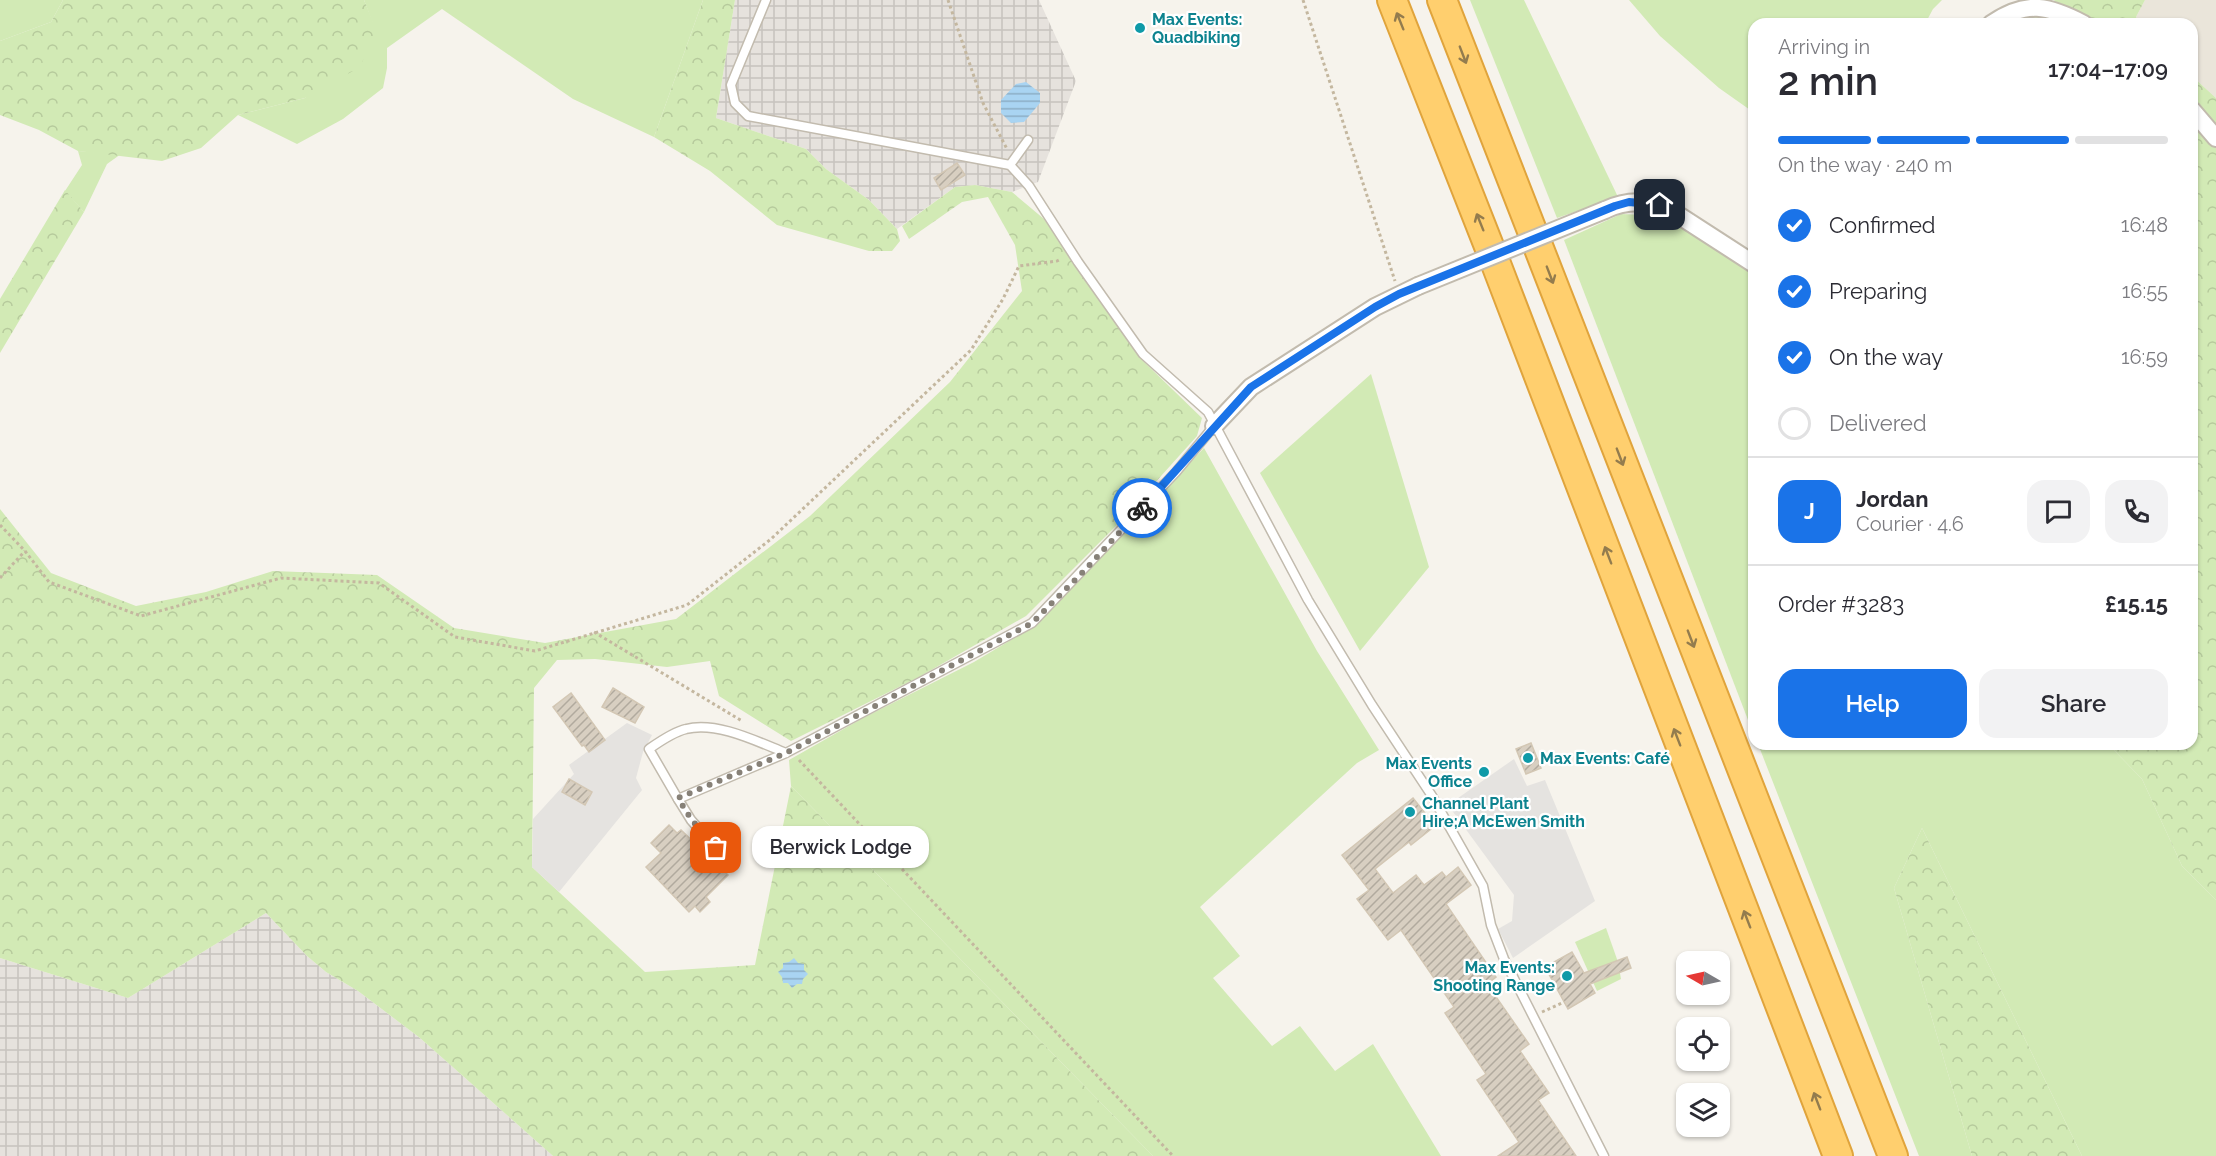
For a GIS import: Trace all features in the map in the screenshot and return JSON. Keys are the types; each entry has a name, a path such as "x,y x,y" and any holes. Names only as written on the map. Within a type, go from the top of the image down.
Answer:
{"highway":[{"path":"1392,0 1496,264 1838,1156"},
{"path":"1442,0 1893,1156"}],"street":[{"path":"2000,18 2011,11 2035,5 2073,18"},
{"path":"2198,117 2216,138"},
{"path":"1214,426 1251,387 1399,294 1629,202 1660,205 1748,260"}],"lane":[{"path":"766,0 731,84 735,103 748,116 1010,165 1023,177 1143,354 1208,412 1308,600 1372,705 1432,796 1483,886 1491,925 1504,959 1604,1156"},
{"path":"1010,165 1028,140"},
{"path":"678,798 788,752 1032,623 1176,472 1214,426"},
{"path":"728,862 691,819 649,749 686,729 716,728 788,752"}],"path":[{"path":"948,0 989,119 1006,148 1016,157"},
{"path":"1303,0 1399,294"},
{"path":"0,525 24,550 49,582 141,616 281,578 379,583 455,637 535,651 687,605 771,539 971,350 1003,299 1019,266 1057,261 1072,251"},
{"path":"0,578 24,550"},
{"path":"594,632 751,726"},
{"path":"788,752 1173,1156"},
{"path":"1532,1016 1564,1002"}],"shaded area":[{"path":"735,0 1039,0 1076,81 1038,182 1012,192 975,185 955,187 897,229 869,200 826,169 806,149 716,118"},
{"path":"2145,0 2216,0 2216,98 2198,82 2198,18 2136,17"},
{"path":"627,723 652,735 643,752 636,778 642,790 559,892 532,867 533,819 574,774 569,765"},
{"path":"1514,759 1527,786 1545,780 1595,901 1513,958 1498,929 1512,921 1514,895 1448,805"},
{"path":"266,913 307,956 420,1038 553,1156 0,1156 0,958 128,998"}],"green space":[{"path":"0,0 63,0 51,22 0,41"},
{"path":"63,0 364,0 376,29 360,67 305,98 238,115 201,148 162,161 78,151 39,130 0,115 0,41 51,22"},
{"path":"364,0 703,0 654,137 573,99 442,9 387,48 387,68 383,88 343,119 297,144 238,115 305,98 375,29"},
{"path":"703,0 735,0 716,118 806,149 826,169 869,200 897,229 900,241 892,251 869,251 777,225 710,171 654,137"},
{"path":"1470,0 1524,0 1618,197 1557,218"},
{"path":"1629,0 1942,0 1928,18 1748,18 1748,108 1719,88 1660,36"},
{"path":"2055,0 2145,0 2137,18 2024,18"},
{"path":"2198,82 2216,98 2216,900 2182,866 2142,779 2114,750 2198,750"},
{"path":"78,151 121,154 107,164 84,212 65,191 82,165"},
{"path":"975,185 1012,192 1044,219 1139,357 1202,418 1197,436 1117,525 1026,616 919,677 791,741 719,696 710,661 667,667 595,659 557,660 534,688 532,867 645,972 755,965 791,786 1153,1156 553,1156 420,1038 307,956 266,913 128,998 0,958 0,509 51,573 136,606 206,592 273,571 377,575 454,628 545,643 676,619 810,516 950,382 1022,291 1015,245 988,197 962,202 909,239 902,226 955,187"},
{"path":"65,190 84,212 0,353 0,299"},
{"path":"1621,214 1668,216 1748,272 1748,720 1564,240"},
{"path":"1371,374 1429,567 1360,651 1260,473"},
{"path":"1204,448 1317,651 1379,750 1357,763 1200,907 1240,956 1213,978 1272,1046 1300,1026 1335,1071 1373,1044 1441,1156 1153,1156 791,786 789,760 863,718 974,662 1031,628 1056,605"},
{"path":"1760,750 2114,750 2142,779 2182,866 2216,900 2216,1156 2082,1156 1922,828 1894,888 1972,1156 1919,1156"},
{"path":"1922,828 2082,1156 1972,1156 1894,888"},
{"path":"1606,928 1618,962 1621,979 1597,991 1575,942"}],"water":[{"path":"1026,82 1040,93 1040,103 1024,122 1011,123 1001,113 1001,100 1016,84"},
{"path":"794,958 798,963 804,964 804,970 808,974 802,984 797,984 792,988 788,983 783,983 778,972 783,968 783,963"}],"building":[{"path":"957,163 965,175 941,190 934,178"},
{"path":"613,688 644,707 635,723 602,707"},
{"path":"571,693 605,740 589,752 553,707"},
{"name":"Max Events: Café","path":"1531,743 1541,768 1526,774 1516,749"},
{"path":"569,779 592,792 585,805 562,792"},
{"path":"1413,798 1435,826 1411,845 1409,842 1375,869 1393,893 1416,875 1424,885 1442,872 1446,877 1458,867 1471,885 1446,904 1496,977 1487,984 1529,1044 1520,1051 1549,1093 1538,1100 1576,1156 1498,1156 1519,1142 1477,1080 1486,1074 1445,1013 1454,1007 1401,930 1388,940 1357,899 1369,890 1342,855"},
{"path":"669,825 677,833 681,830 728,875 706,897 710,902 700,912 695,906 689,912 646,867 661,853 651,843"},
{"path":"1572,952 1584,973 1627,957 1631,968 1590,984 1595,993 1568,1009 1545,967"}],"way so far":[{"path":"716,848 691,819 678,798 786,753 1032,623 1142,508"}],"place":[{"name":"Max Events: Quadbiking","path":"1140,28"},
{"name":"Max Events: Café","path":"1528,758"},
{"name":"Max Events Office","path":"1484,772"},
{"name":"Channel Plant Hire;A McEwen Smith","path":"1410,812"},
{"name":"Berwick Lodge","path":"716,848"},
{"name":"Max Events: Shooting Range","path":"1567,976"}],"route":[{"path":"1142,508 1251,387 1375,307 1399,294 1615,206 1629,202 1660,205"}]}
